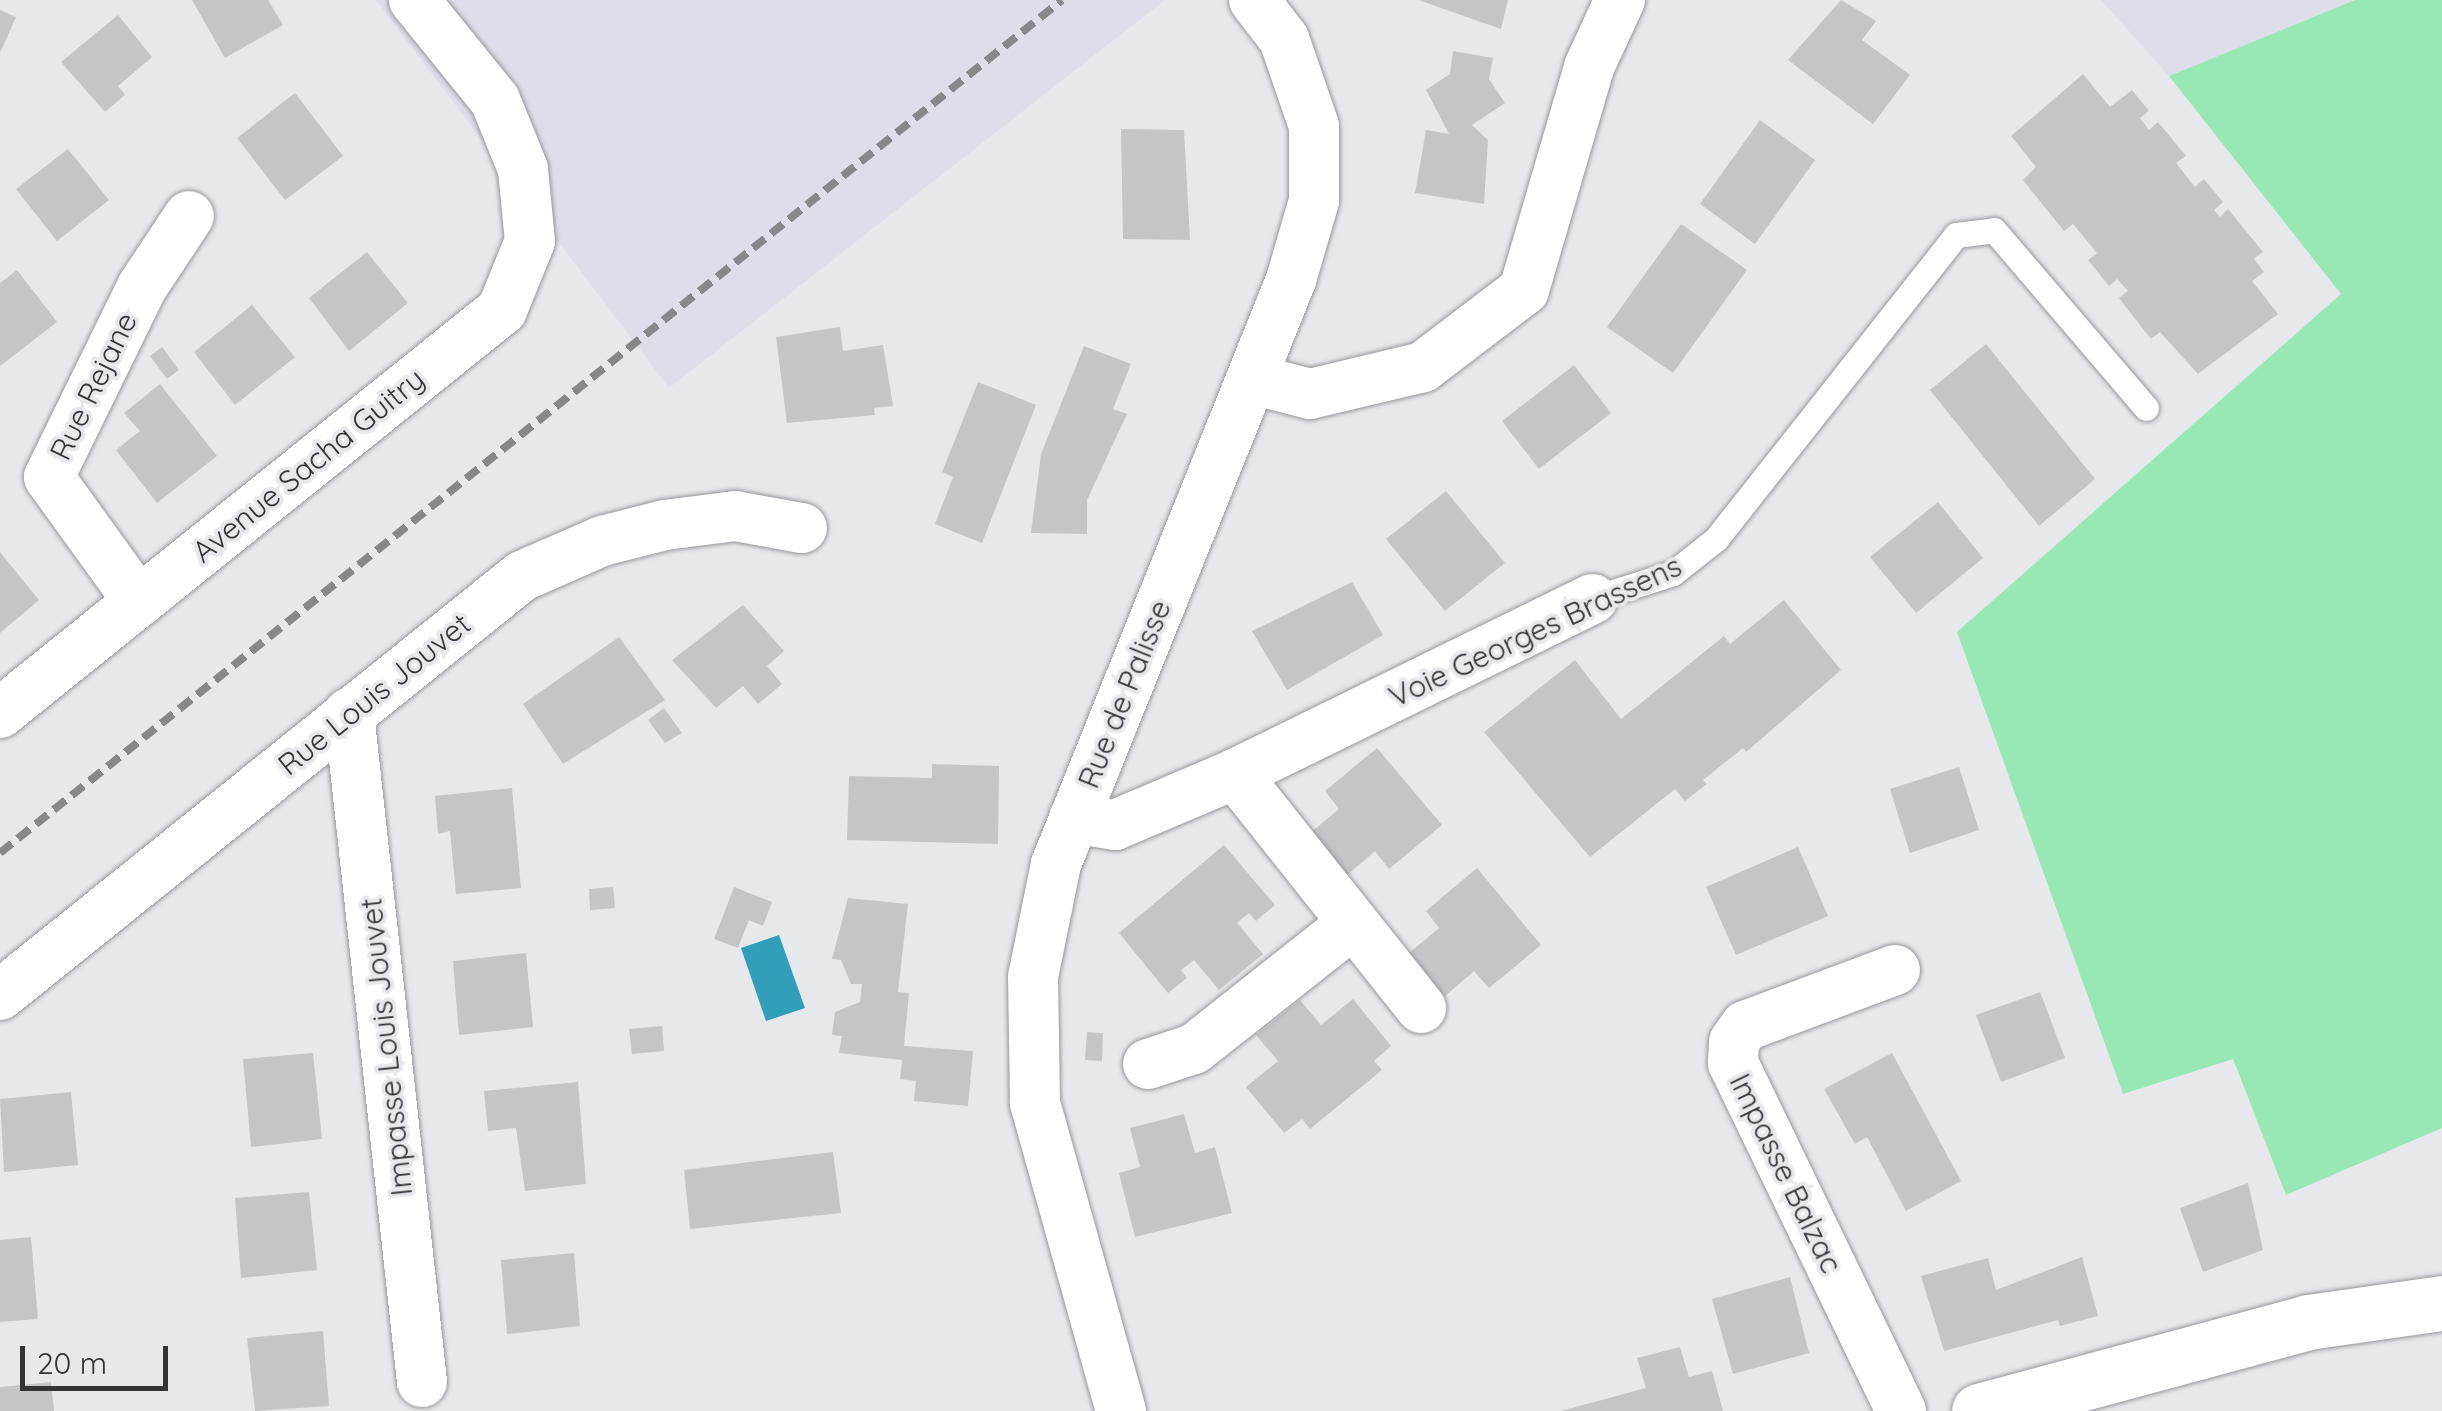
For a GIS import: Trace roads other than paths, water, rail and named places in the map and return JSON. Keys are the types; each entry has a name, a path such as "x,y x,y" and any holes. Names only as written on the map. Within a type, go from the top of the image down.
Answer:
{"main road":[{"path":"1979,1411 2308,1322 2442,1303"}],"street":[{"name":"Avenue Sacha Guitry","path":"0,713 502,310 530,241 523,169 495,100 414,0"},
{"name":"Rue de Palisse","path":"1121,1411 1035,1102 1033,977 1056,864 1252,379 1314,201 1314,126 1284,39 1254,0"},
{"path":"1252,379 1310,394 1423,367 1524,290 1589,67 1620,0"},
{"name":"Rue Rejane","path":"139,602 49,477 142,287 189,216"},
{"name":"Rue Louis Jouvet","path":"0,995 522,576 602,541 736,516 802,528"},
{"name":"Voie Georges Brassens","path":"1074,818 1115,826 1235,774 1592,599"},
{"name":"Impasse Louis Jouvet","path":"349,713 422,1382"},
{"path":"1235,774 1421,1008"},
{"path":"1148,1064 1194,1049 1352,924"},
{"name":"Impasse Balzac","path":"1896,970 1746,1026 1734,1042 1733,1063 1901,1411"}],"lane":[{"name":"Voie Georges Brassens","path":"1592,599 1672,574 1716,539 1956,235 1994,230 2146,408"}],"water":[{"path":"779,935 805,1008 766,1021 741,948"}],"railway":[{"path":"0,853 1062,0"}]}
